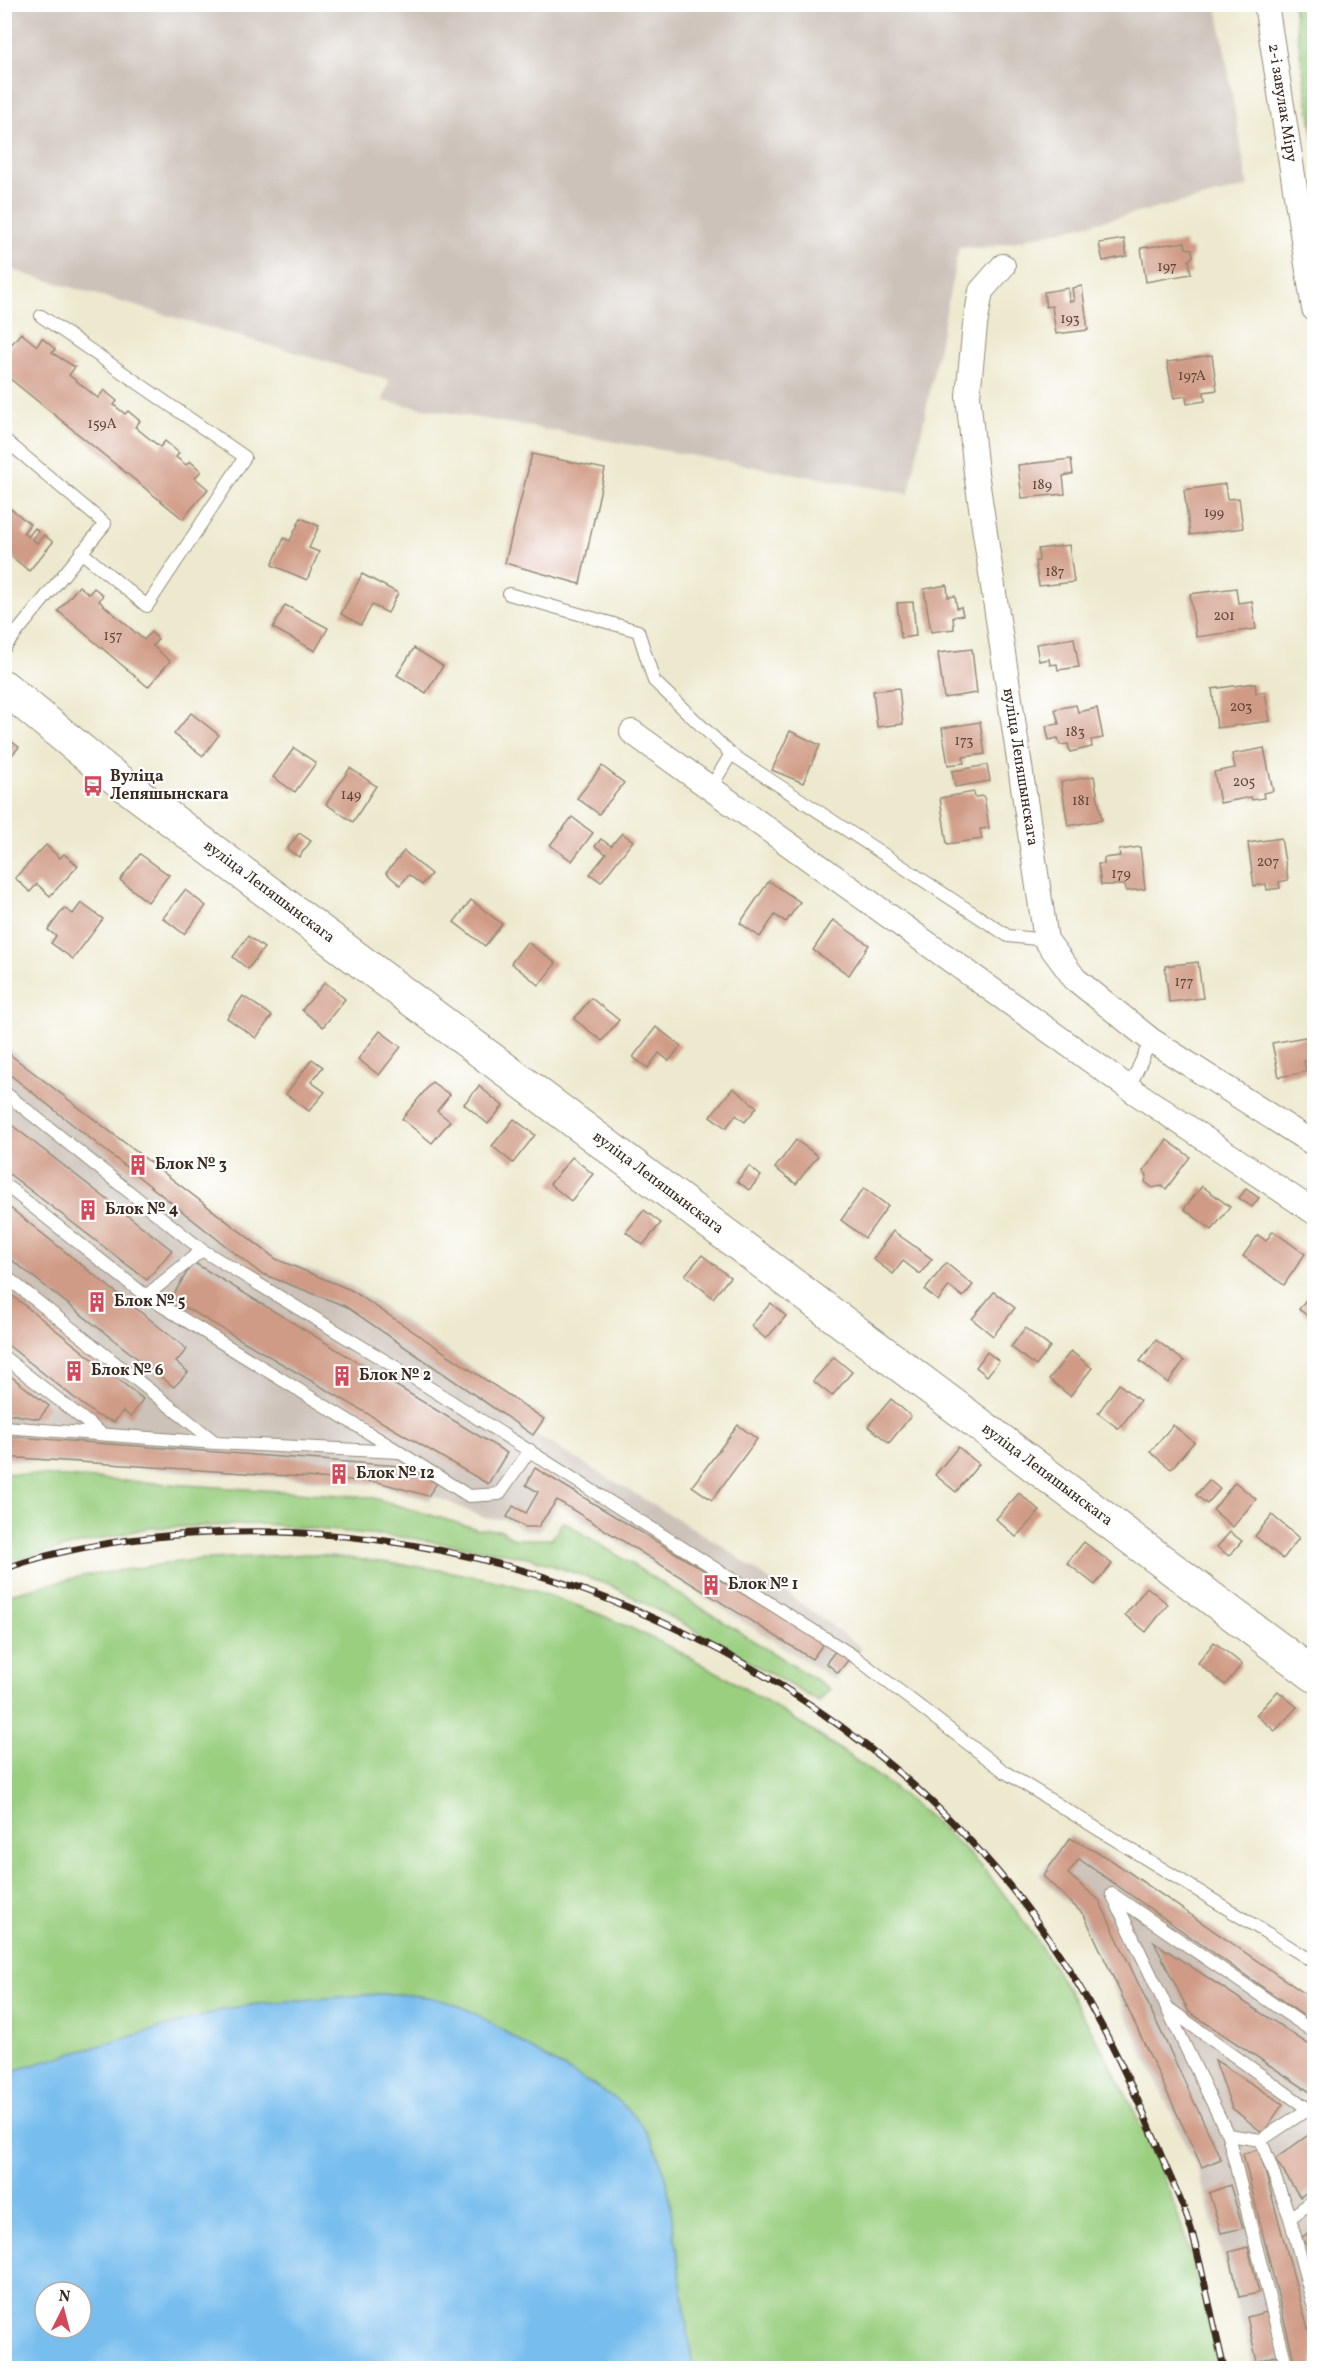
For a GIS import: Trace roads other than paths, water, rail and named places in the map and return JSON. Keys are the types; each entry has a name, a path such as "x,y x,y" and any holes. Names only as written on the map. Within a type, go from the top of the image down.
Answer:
{"street":[{"name":"2-і завулак Міру","path":"1266,4 1314,309"},
{"name":"вуліца Лепяшынскага","path":"1003,266 981,291 975,324 968,396 978,484 1046,940 1075,979 1151,1040 1314,1144"},
{"name":"вуліца Лепяшынскага","path":"4,687 105,770 1314,1675"},
{"path":"632,732 1129,1088 1314,1212"}],"lane":[{"path":"41,316 244,457 147,606 81,552"},
{"path":"4,439 105,524 4,648"},
{"path":"509,594 638,631 654,681 731,754 1008,936 1046,940"},
{"path":"710,789 731,754"},
{"path":"1129,1088 1151,1040"},
{"path":"4,1092 202,1250 530,1450 855,1657 1005,1772 1314,1962"},
{"path":"4,1184 146,1296 469,1496 499,1494 530,1450"},
{"path":"146,1296 202,1250"},
{"path":"4,1275 215,1443"},
{"path":"4,1357 102,1434"},
{"path":"4,1427 215,1443 399,1452"},
{"path":"1287,2368 1228,2135 1112,1894 1314,2032"},
{"path":"1166,2006 1311,2107 1261,2140 1228,2135"},
{"path":"1261,2140 1290,2218 1314,2299"},
{"path":"1290,2218 1314,2200"}],"water":[{"path":"378,1994 407,1995 452,2003 487,2020 623,2105 648,2134 667,2181 693,2368 5,2368 5,2073 226,2009 264,2003"}],"railway":[{"path":"4,1569 27,1561 104,1544 208,1533 324,1534 441,1550 555,1580 666,1624 771,1680 869,1747 956,1826 1032,1915 1052,1943 1104,2030 1148,2123 1181,2202 1196,2249 1224,2368"}],"place":[{"name":"Вуліца Лепяшынскага","path":"93,786"},
{"name":"Блок № 3","path":"138,1165"},
{"name":"Блок № 4","path":"88,1210"},
{"name":"Блок № 5","path":"97,1302"},
{"name":"Блок № 6","path":"74,1371"},
{"name":"Блок № 2","path":"342,1376"},
{"name":"Блок № 12","path":"339,1474"},
{"name":"Блок № 1","path":"711,1585"}]}
